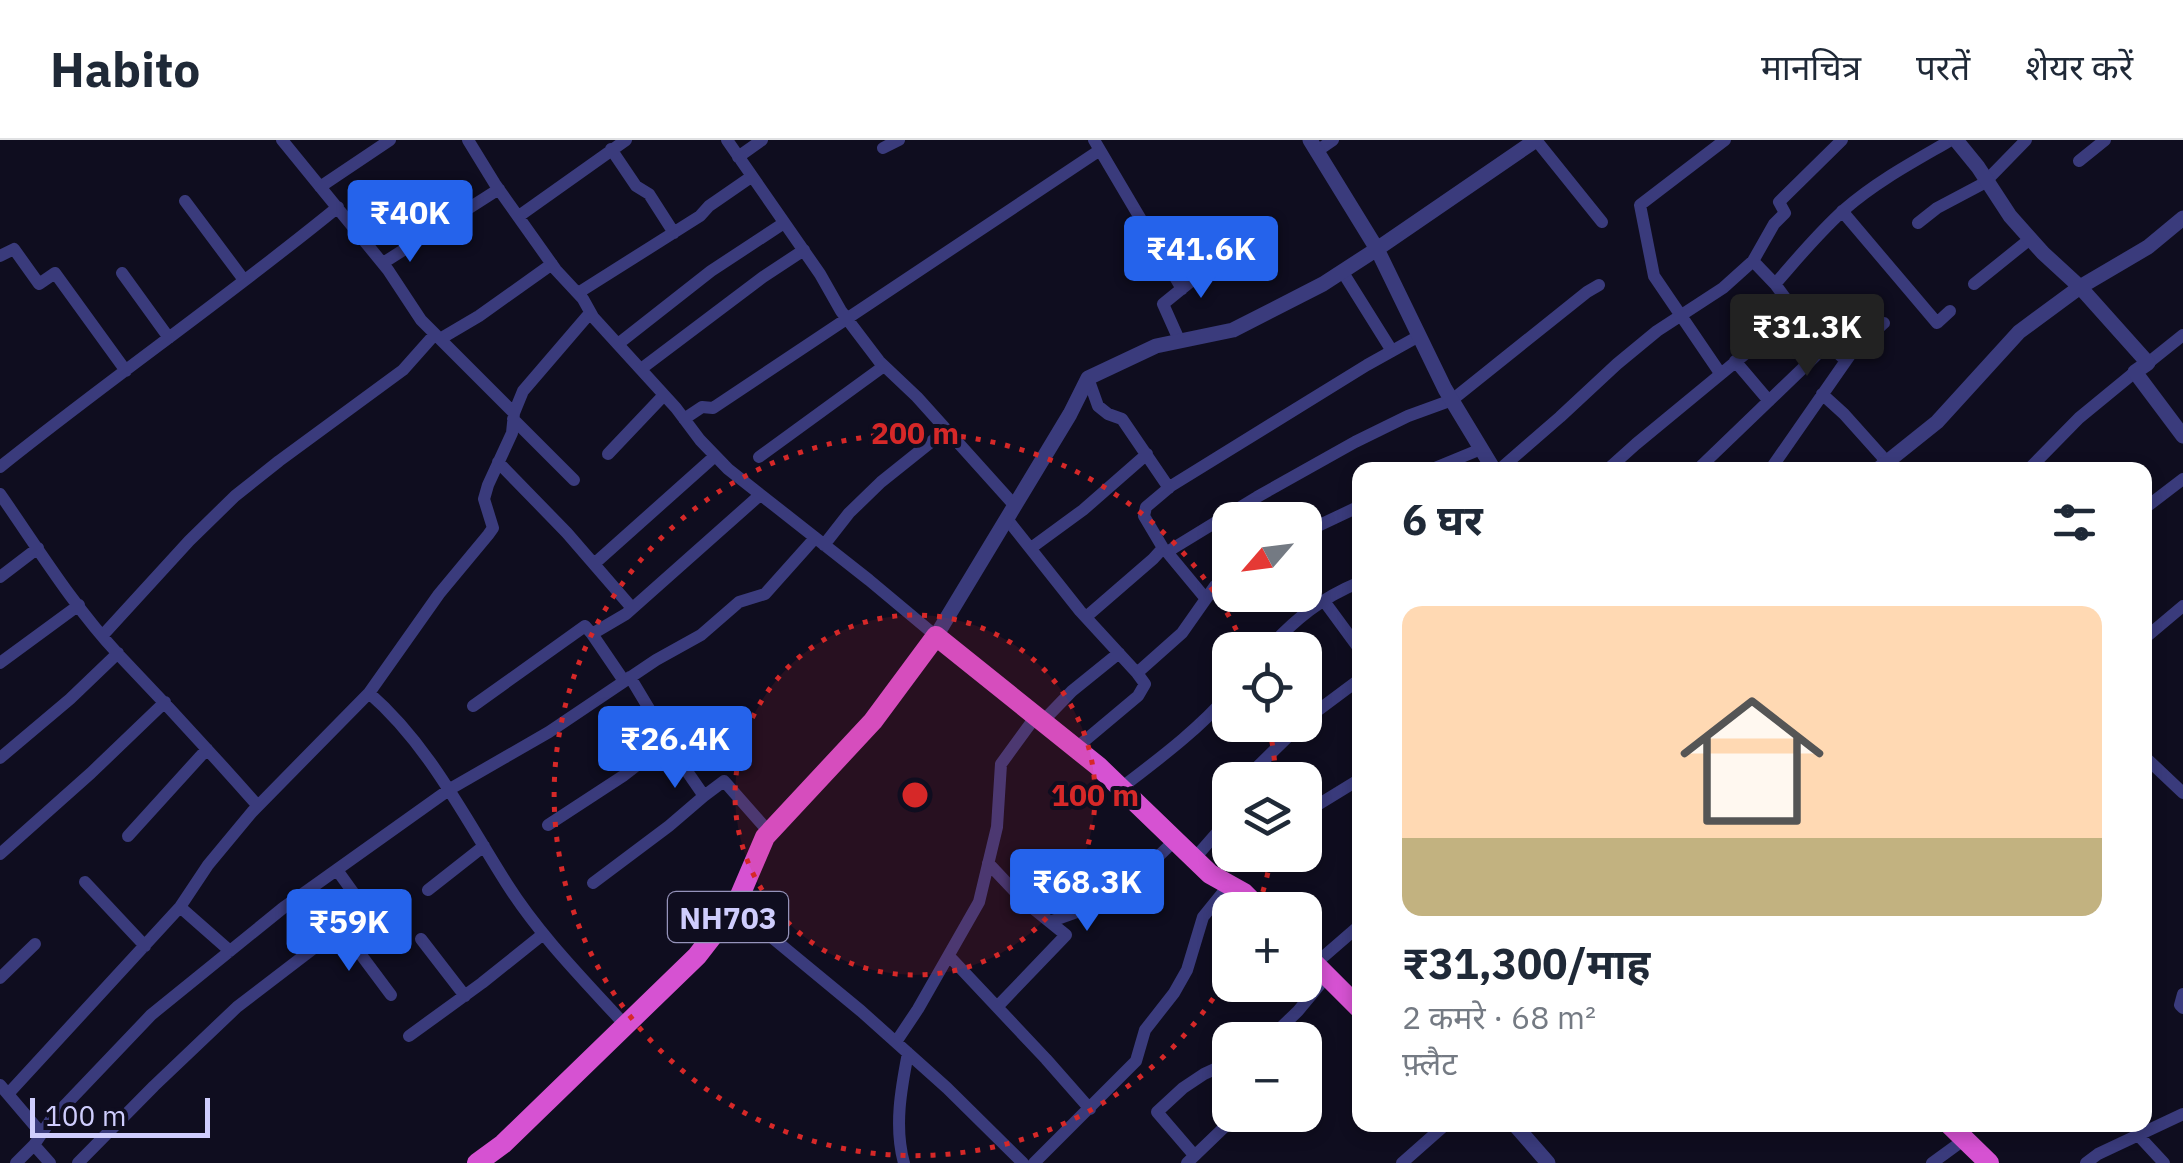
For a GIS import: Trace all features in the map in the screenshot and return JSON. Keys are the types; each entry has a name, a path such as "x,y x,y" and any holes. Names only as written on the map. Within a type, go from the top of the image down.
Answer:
{"highway":[{"path":"936,636 1076,748 1210,874 1240,892"},
{"name":"NH703","path":"477,1163 503,1144 697,956 735,907 765,837 874,722 936,636"},
{"path":"1322,972 1352,1002"},
{"path":"1958,1132 1989,1163"}],"street":[{"path":"282,140 382,263 421,320 574,480"},
{"path":"320,187 390,140"},
{"path":"468,140 590,313 716,456 936,636 1088,378 1156,346 1233,330 1323,284 1536,140 1602,222"},
{"path":"519,216 626,140"},
{"path":"727,140 847,318 884,366 946,430 1011,512 1031,548 1145,684 1138,696 1076,748"},
{"path":"738,156 762,140"},
{"path":"883,148 899,140"},
{"path":"1333,140 1313,146 1377,250 1452,400 1491,462"},
{"path":"1720,373 1654,276 1640,204 1725,140"},
{"path":"1506,462 1616,364 1753,261 1774,224 1786,214 1779,202 1842,140"},
{"path":"1775,284 1842,212 1883,180 1954,140 2010,216 2080,288 2142,367 2183,436"},
{"path":"1918,223 1987,180 2026,140"},
{"path":"2079,162 2104,140"},
{"path":"684,419 702,407 713,408 1097,145 1182,289"},
{"path":"611,150 636,186 649,194 674,232"},
{"path":"578,294 751,177"},
{"path":"382,263 499,189"},
{"path":"185,201 244,280"},
{"path":"0,467 338,207"},
{"path":"1842,212 1937,323 1950,311"},
{"path":"1887,462 1938,422 2019,332 2080,288 2148,247 2183,218"},
{"path":"618,344 784,223"},
{"path":"1974,284 2030,239"},
{"path":"0,256 14,249 39,284 55,273 126,371"},
{"path":"642,369 804,250"},
{"path":"1180,342 1164,304 1218,260"},
{"path":"1753,261 1796,312 1846,361"},
{"path":"103,635 235,496 404,370 438,337 478,316 552,264"},
{"path":"1342,271 1392,351"},
{"path":"122,273 169,338"},
{"path":"1086,617 1165,550 1355,442 1452,400 1598,285"},
{"path":"1616,462 1796,312"},
{"path":"50,1163 4,1089 180,907 208,864 258,806 368,693 439,594 493,528 484,498 512,433 522,391 590,313"},
{"path":"1775,462 1846,361 1884,323"},
{"path":"1206,599 1165,550 1144,516 1146,507 1168,488 1419,336"},
{"path":"2036,462 2080,418 2183,336"},
{"path":"1705,462 1828,343"},
{"path":"1735,361 1769,402"},
{"path":"759,457 884,366"},
{"path":"1088,378 1098,406 1122,419 1168,488"},
{"path":"1822,394 1844,414 1879,462"},
{"path":"608,454 664,395"},
{"path":"16,1163 60,1110 151,1015 283,908 450,788 549,732 701,635 738,602 765,594 881,482 946,430"},
{"path":"1450,462 1482,449"},
{"path":"1031,548 1148,454"},
{"path":"594,564 716,456"},
{"path":"498,462 632,608"},
{"path":"2152,503 2183,480"},
{"path":"0,494 103,635 258,806"},
{"path":"592,634 632,608 760,495"},
{"path":"1322,524 1352,510"},
{"path":"0,577 38,548"},
{"path":"1282,632 1291,622 1352,585"},
{"path":"1137,673 1182,633 1212,590"},
{"path":"1324,601 1352,639"},
{"path":"0,664 79,605"},
{"path":"2152,632 2183,606"},
{"path":"472,706 585,626 627,679 704,796"},
{"path":"0,758 118,653"},
{"path":"896,1042 979,902 996,827 1002,764 1040,719 1118,653"},
{"path":"1322,707 1352,685"},
{"path":"368,693 450,788 542,934 625,1025"},
{"path":"0,854 165,702"},
{"path":"1121,788 1212,714"},
{"path":"548,825 668,741"},
{"path":"1262,762 1282,742"},
{"path":"128,836 208,749"},
{"path":"2152,763 2183,793"},
{"path":"593,883 724,781 769,832"},
{"path":"1322,802 1352,785"},
{"path":"1194,858 1212,838"},
{"path":"1050,922 1098,903 1126,886 1174,840"},
{"path":"428,890 484,846"},
{"path":"988,863 1024,901 1066,935 997,1007"},
{"path":"78,1163 237,1007 365,909 337,870"},
{"path":"85,882 144,946"},
{"path":"1034,1163 1136,1062 1146,1030 1187,970 1203,918 1228,885"},
{"path":"180,907 230,951"},
{"path":"735,907 896,1042 1023,1163"},
{"path":"341,928 391,995"},
{"path":"1322,959 1352,932"},
{"path":"409,1036 542,934"},
{"path":"421,939 465,996"},
{"path":"0,978 34,944"},
{"path":"949,956 1090,1109"},
{"path":"2183,994 2183,1008"},
{"path":"1286,1022 1301,1002"},
{"path":"904,1163 899,1111 908,1053"},
{"path":"1212,1070 1182,1088 1157,1112 1191,1159 1219,1132"},
{"path":"2152,1128 2183,1114"},
{"path":"1402,1163 1436,1132"},
{"path":"1522,1132 1548,1163"},
{"path":"1932,1163 1958,1132"},
{"path":"2086,1163 2144,1132"},
{"path":"2138,1135 2164,1163"},
{"path":"1528,1163 1538,1149"}]}
